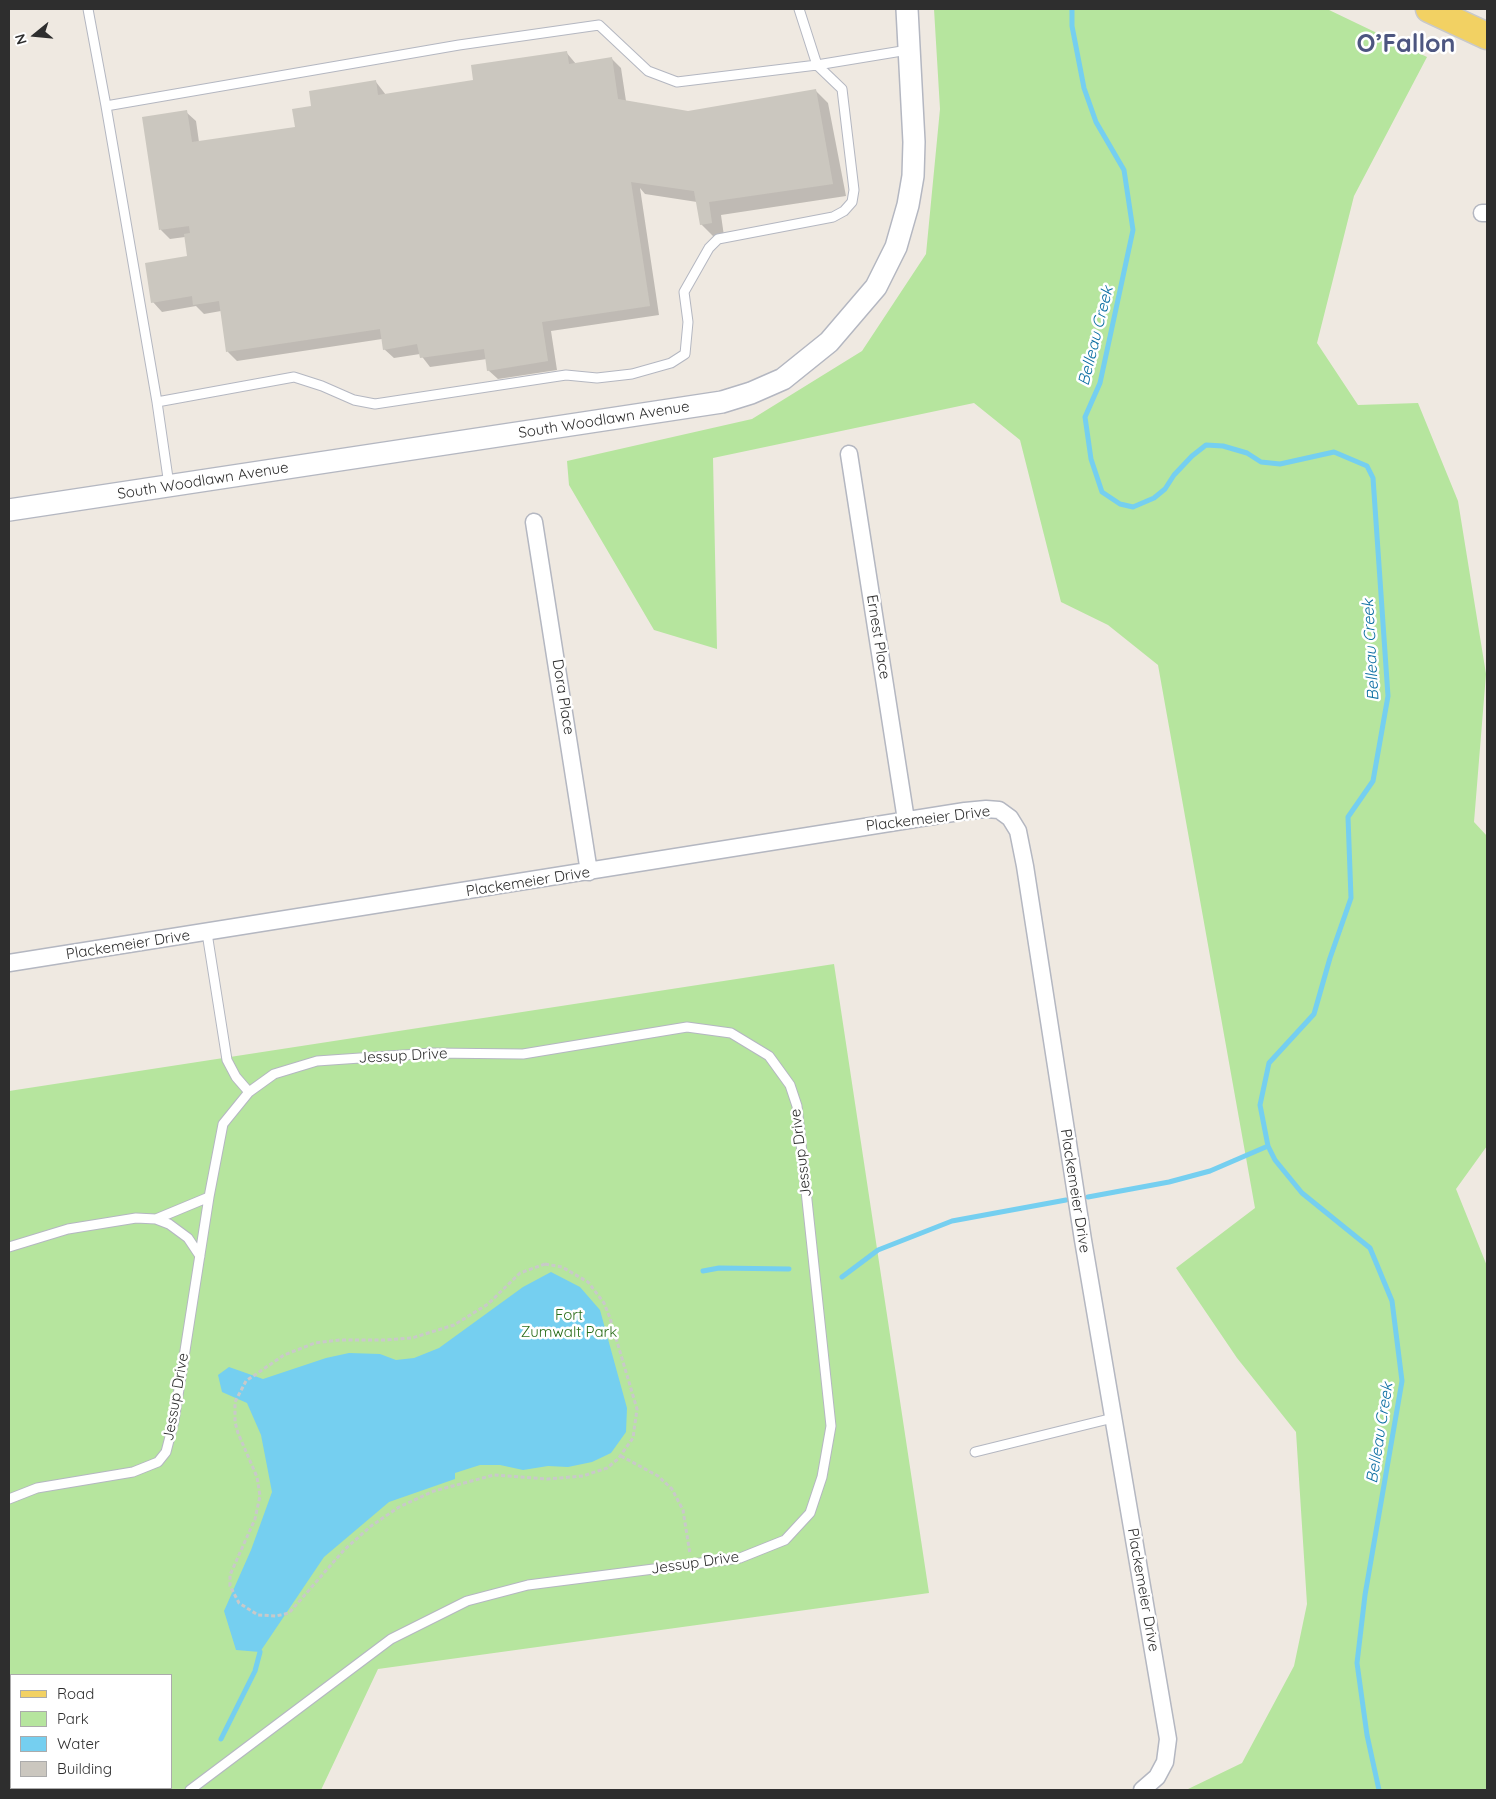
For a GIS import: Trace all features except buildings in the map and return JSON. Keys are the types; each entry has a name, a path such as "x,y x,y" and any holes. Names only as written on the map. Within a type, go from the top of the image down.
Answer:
{"main road":[{"path":"1429,9 1487,36"}],"street":[{"name":"South Woodlawn Avenue","path":"9,510 722,402 752,393 783,379 829,342 876,287 896,247 908,205 913,176 914,142 907,9"},
{"name":"Ernest Place","path":"849,454 906,820"},
{"name":"Dora Place","path":"534,522 589,872"},
{"name":"Plackemeier Drive","path":"9,964 906,820 986,809 999,810 1010,818 1018,831 1025,866 1083,1240 1168,1739 1164,1762 1157,1777 1142,1790"}],"lane":[{"path":"88,9 157,402 169,486"},
{"path":"157,402 294,377 322,386 354,400 375,404 566,375 597,378 632,374 672,362 685,354 688,322 684,292 709,248 718,239 833,217 844,211 852,202 854,190 842,89 817,65 799,9"},
{"path":"106,106 459,45 599,25 648,70 677,82 817,65 908,50"},
{"path":"207,933 227,1060 236,1077 249,1092"},
{"name":"Jessup Drive","path":"9,1499 37,1488 133,1472 158,1462 166,1452 174,1421 223,1124 249,1092 274,1074 317,1061 432,1053 523,1054 687,1027 731,1033 769,1056 790,1085 797,1106 831,1426 822,1477 810,1514 785,1540 740,1558 528,1585 467,1601 391,1639 190,1790"},
{"path":"9,1247 68,1229 136,1218 156,1218 210,1197"},
{"path":"156,1218 169,1224 188,1238 200,1256"},
{"path":"975,1452 1113,1418"}],"path":[{"path":"545,1264 562,1267 588,1282 604,1303 636,1400 634,1438 621,1456 607,1468 594,1474 547,1479 494,1474 434,1491 399,1507 371,1526 344,1550 289,1613 276,1616 258,1615 242,1606 232,1594 230,1575 255,1518 260,1496 258,1477 238,1433 235,1402 246,1381 284,1355 300,1348 330,1341 384,1340 422,1336 464,1320 488,1304 514,1277 529,1268 545,1264"},
{"path":"621,1456 662,1479 679,1498 683,1510 692,1564"}],"green space":[{"path":"934,9 1327,9 1427,57 1354,196 1317,343 1358,405 1418,403 1458,501 1486,674 1474,822 1487,836 1487,1146 1456,1189 1487,1266 1487,1790 1186,1790 1242,1763 1294,1666 1307,1604 1296,1432 1237,1358 1176,1268 1255,1208 1158,665 1108,625 1061,602 1020,440 974,403 713,458 717,649 654,630 569,485 567,461 752,419 862,351 926,254 940,109"},
{"name":"Fort Zumwalt Park","path":"834,964 929,1593 378,1669 321,1790 9,1790 9,1091"}],"water":[{"path":"551,1272 580,1287 600,1310 627,1408 626,1432 611,1453 592,1462 568,1467 548,1466 523,1470 500,1465 480,1465 455,1473 455,1479 389,1502 324,1557 260,1652 236,1650 224,1611 251,1550 272,1492 261,1435 247,1403 222,1392 218,1375 229,1367 263,1379 326,1358 349,1353 380,1354 396,1360 414,1358 439,1348 523,1287"}],"waterway":[{"name":"Belleau Creek","path":"1072,9 1072,26 1084,88 1096,122 1124,170 1133,230 1100,383 1085,417 1091,459 1102,492 1120,504 1133,507 1154,498 1165,489 1174,475 1192,456 1206,445 1223,446 1247,453 1261,462 1280,464 1334,452 1367,466 1373,478 1388,696 1373,781 1348,817 1351,898 1330,958 1314,1014 1269,1063 1260,1105 1268,1146 1275,1160 1302,1193 1370,1248 1392,1301 1402,1381 1365,1595 1357,1663 1367,1735 1379,1790"},
{"path":"1088,1197 1169,1182 1210,1171 1268,1146"},
{"path":"842,1277 878,1250 952,1221 1066,1200"},
{"path":"703,1271 719,1268 789,1269"},
{"path":"221,1739 255,1671 260,1652"}],"district":[{"name":"O’Fallon","path":"1406,44"}]}
